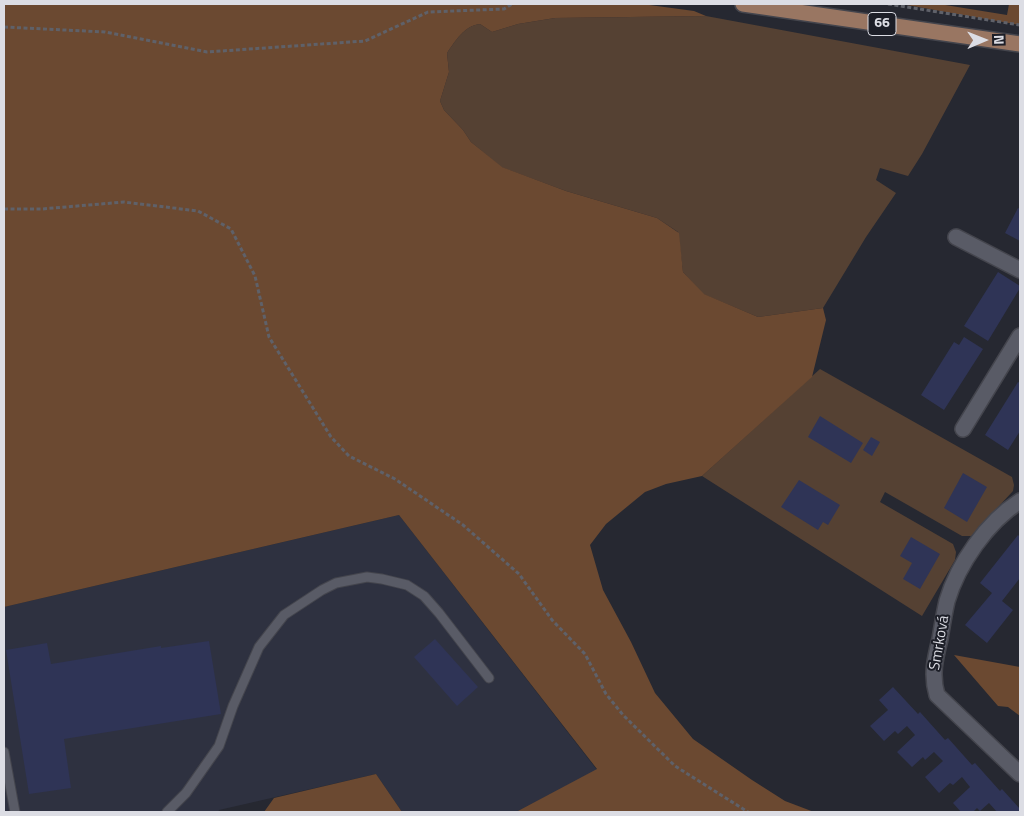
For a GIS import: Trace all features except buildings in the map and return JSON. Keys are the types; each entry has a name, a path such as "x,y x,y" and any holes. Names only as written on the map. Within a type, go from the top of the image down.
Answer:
{"main road":[{"name":"66","path":"748,4 1020,44"}],"street":[{"path":"956,237 1020,270"},
{"path":"963,429 1020,336"},
{"name":"Smrková","path":"1020,502 996,522 971,550 957,576 947,601 933,682 937,695 1020,774"}],"lane":[{"path":"167,812 186,794 219,746 233,706 259,647 284,616 322,590 336,583 367,577 407,585 424,596 439,613 489,678"},
{"path":"4,752 15,812"}],"path":[{"path":"4,27 105,32 207,52 365,41 428,12 504,9 512,4"},
{"path":"888,4 1020,25"},
{"path":"4,209 42,209 124,202 198,211 231,229 256,276 269,337 331,437 349,456 395,479 462,525 519,574 552,620 585,654 606,694 622,715 675,766 748,812"}],"shaded area":[{"path":"4,4 642,4 694,11 706,16 555,18 518,24 492,32 480,24 474,25 461,34 447,53 449,72 440,101 444,110 463,130 471,142 502,167 566,191 657,218 679,233 683,272 704,294 758,317 823,308 826,320 812,377 702,476 666,484 645,492 606,524 590,545 603,590 631,642 655,693 693,739 785,801 814,812 516,812 597,769 399,515 4,607"},
{"path":"901,4 939,4 1007,15 1009,4 1020,4 1020,25"},
{"path":"706,16 970,65 908,176 880,168 876,180 896,193 866,237 823,308 758,317 703,294 683,272 678,232 657,218 566,191 501,167 471,142 463,130 444,110 440,101 449,72 447,53 461,34 474,25 480,24 492,32 518,24 555,18"},
{"path":"820,369 1012,477 1013,491 971,536 962,536 885,492 880,502 953,544 956,552 955,560 922,616 702,476"},
{"path":"399,515 597,770 516,812 402,812 376,774 219,810 218,812 4,812 4,607"},
{"path":"954,655 1020,667 1020,716 1008,707 998,706"},
{"path":"376,774 402,812 264,812 274,798"}]}
